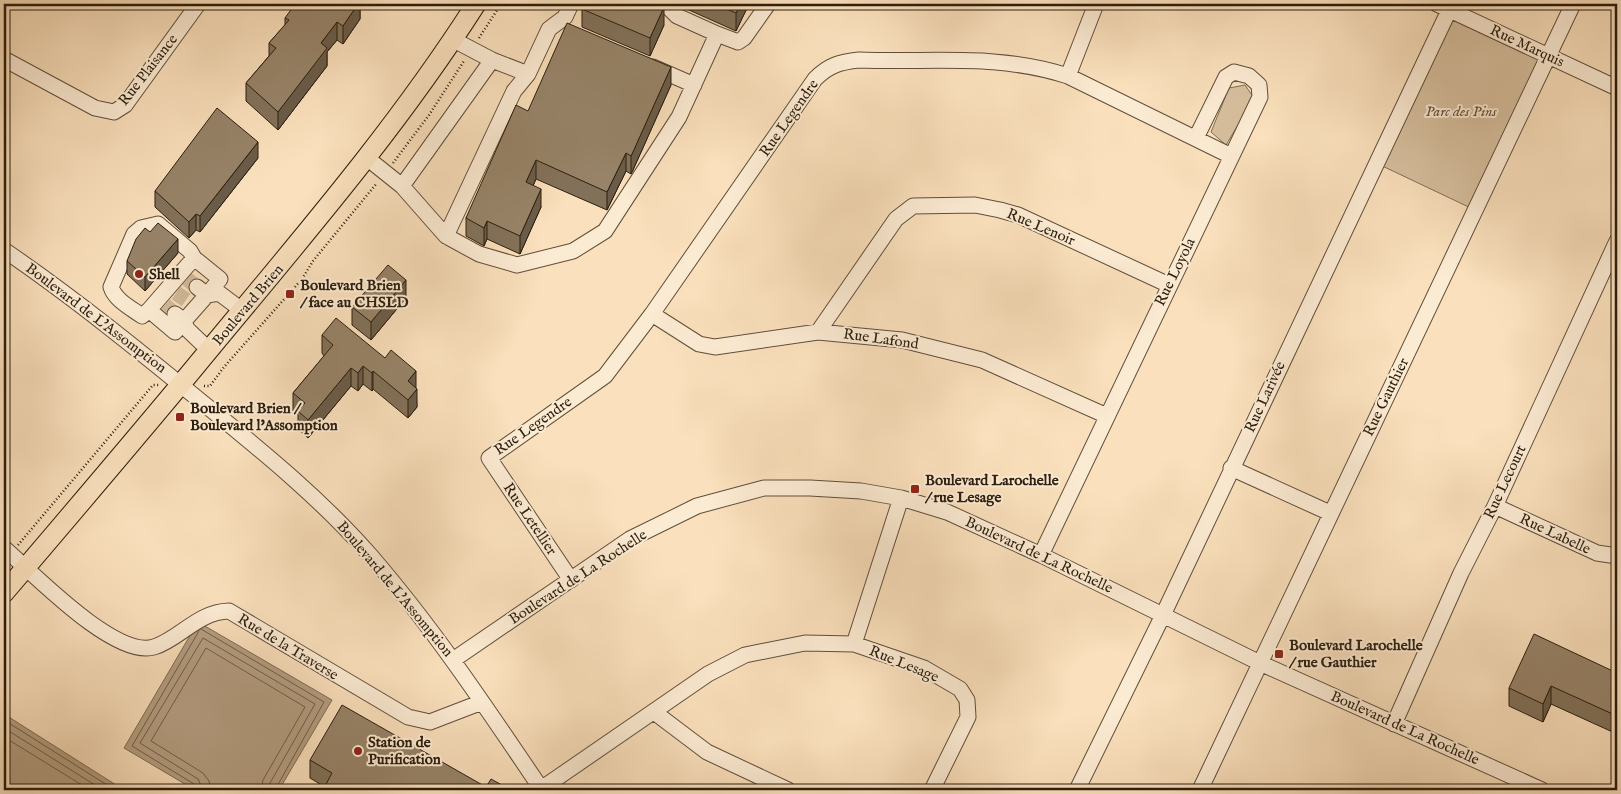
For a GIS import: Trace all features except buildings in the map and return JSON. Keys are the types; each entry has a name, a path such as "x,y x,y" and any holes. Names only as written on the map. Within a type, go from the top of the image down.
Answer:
{"main road":[{"name":"Boulevard Brien","path":"4,593 243,311 367,158 476,4"}],"street":[{"name":"Rue Plaisance","path":"4,59 95,108 114,112 125,105 198,4"},
{"path":"446,236 514,90 528,74 550,29 565,17 571,4"},
{"path":"665,4 677,16 738,42 744,38 768,4"},
{"path":"1068,76 1096,4"},
{"name":"Rue Gauthier","path":"1200,790 1573,4"},
{"name":"Rue Marquis","path":"1446,6 1617,88"},
{"name":"Rue Larivée","path":"1077,790 1163,615 1446,6"},
{"path":"555,26 572,33"},
{"path":"367,158 402,186 446,236 479,254 517,265 573,251 605,230 679,117 717,34"},
{"path":"452,39 492,60 528,74"},
{"path":"402,186 492,60"},
{"name":"Rue Legendre","path":"489,458 605,376 652,314 815,79 826,68 839,62 859,60 986,60 1040,67 1068,76 1231,156"},
{"path":"642,63 694,85"},
{"name":"Rue Loyola","path":"1041,555 1260,97 1259,85 1249,76 1234,72 1226,77 1196,138"},
{"name":"Rue Lenoir","path":"818,332 896,218 913,206 975,205 1009,213 1169,285"},
{"path":"166,310 193,283 220,279 194,258 190,251 158,224 141,228 134,234 111,287 112,292 142,316 166,310 181,297 193,283 194,258"},
{"name":"Rue Lecourt","path":"1394,724 1461,573 1495,506 1616,246"},
{"name":"Boulevard de L'Assomption","path":"4,250 108,326 181,384 289,473 332,514 372,557 453,660 542,790"},
{"path":"193,283 219,293 243,311"},
{"path":"108,326 125,304"},
{"path":"166,310 209,350"},
{"name":"Rue Lafond","path":"652,314 699,344 714,347 818,332 902,340 982,360 1106,416"},
{"name":"Rue Letellier","path":"489,458 571,580"},
{"path":"1232,468 1330,513"},
{"name":"Boulevard de La Rochelle","path":"453,660 630,539 697,506 764,488 861,491 901,498 947,512 1041,555 1260,663 1394,724 1518,785 1542,790"},
{"name":"Rue Lesage","path":"854,644 901,498"},
{"name":"Rue Labelle","path":"1495,506 1597,553 1617,556"},
{"name":"Rue de la Traverse","path":"7,551 98,630 134,646 153,647 216,612 229,611 408,717 430,722 482,702"},
{"name":"Rue Lesage","path":"542,790 708,674 745,655 805,642 854,644 924,668 960,689 967,700 968,717 932,790"},
{"path":"654,712 707,752 788,790"}],"path":[{"path":"476,42 501,4"},
{"path":"390,165 429,115 466,58"},
{"name":"Boulevard Brien","path":"210,386 224,367 296,287 379,180"},
{"path":"7,551 153,385"}],"green space":[{"name":"Parc des Pins","path":"1449,10 1548,55 1475,210 1376,163"},
{"path":"1245,85 1254,98 1226,145 1211,132 1229,88"}],"water":[{"path":"198,622 332,700 279,790 195,790 124,748"},
{"path":"4,714 124,790 4,790"}],"tunnel":[{"path":"187,279 197,287"},
{"path":"176,293 186,300"},
{"path":"165,305 175,314"}],"place":[{"name":"Shell","path":"139,274"},
{"name":"Boulevard Brien / face au CHSLD","path":"290,294"},
{"name":"Boulevard Brien / Boulevard l'Assomption","path":"180,417"},
{"name":"Boulevard Larochelle / rue Lesage","path":"915,489"},
{"name":"Boulevard Larochelle / rue Gauthier","path":"1279,654"},
{"name":"Station de Purification","path":"358,751"}]}
